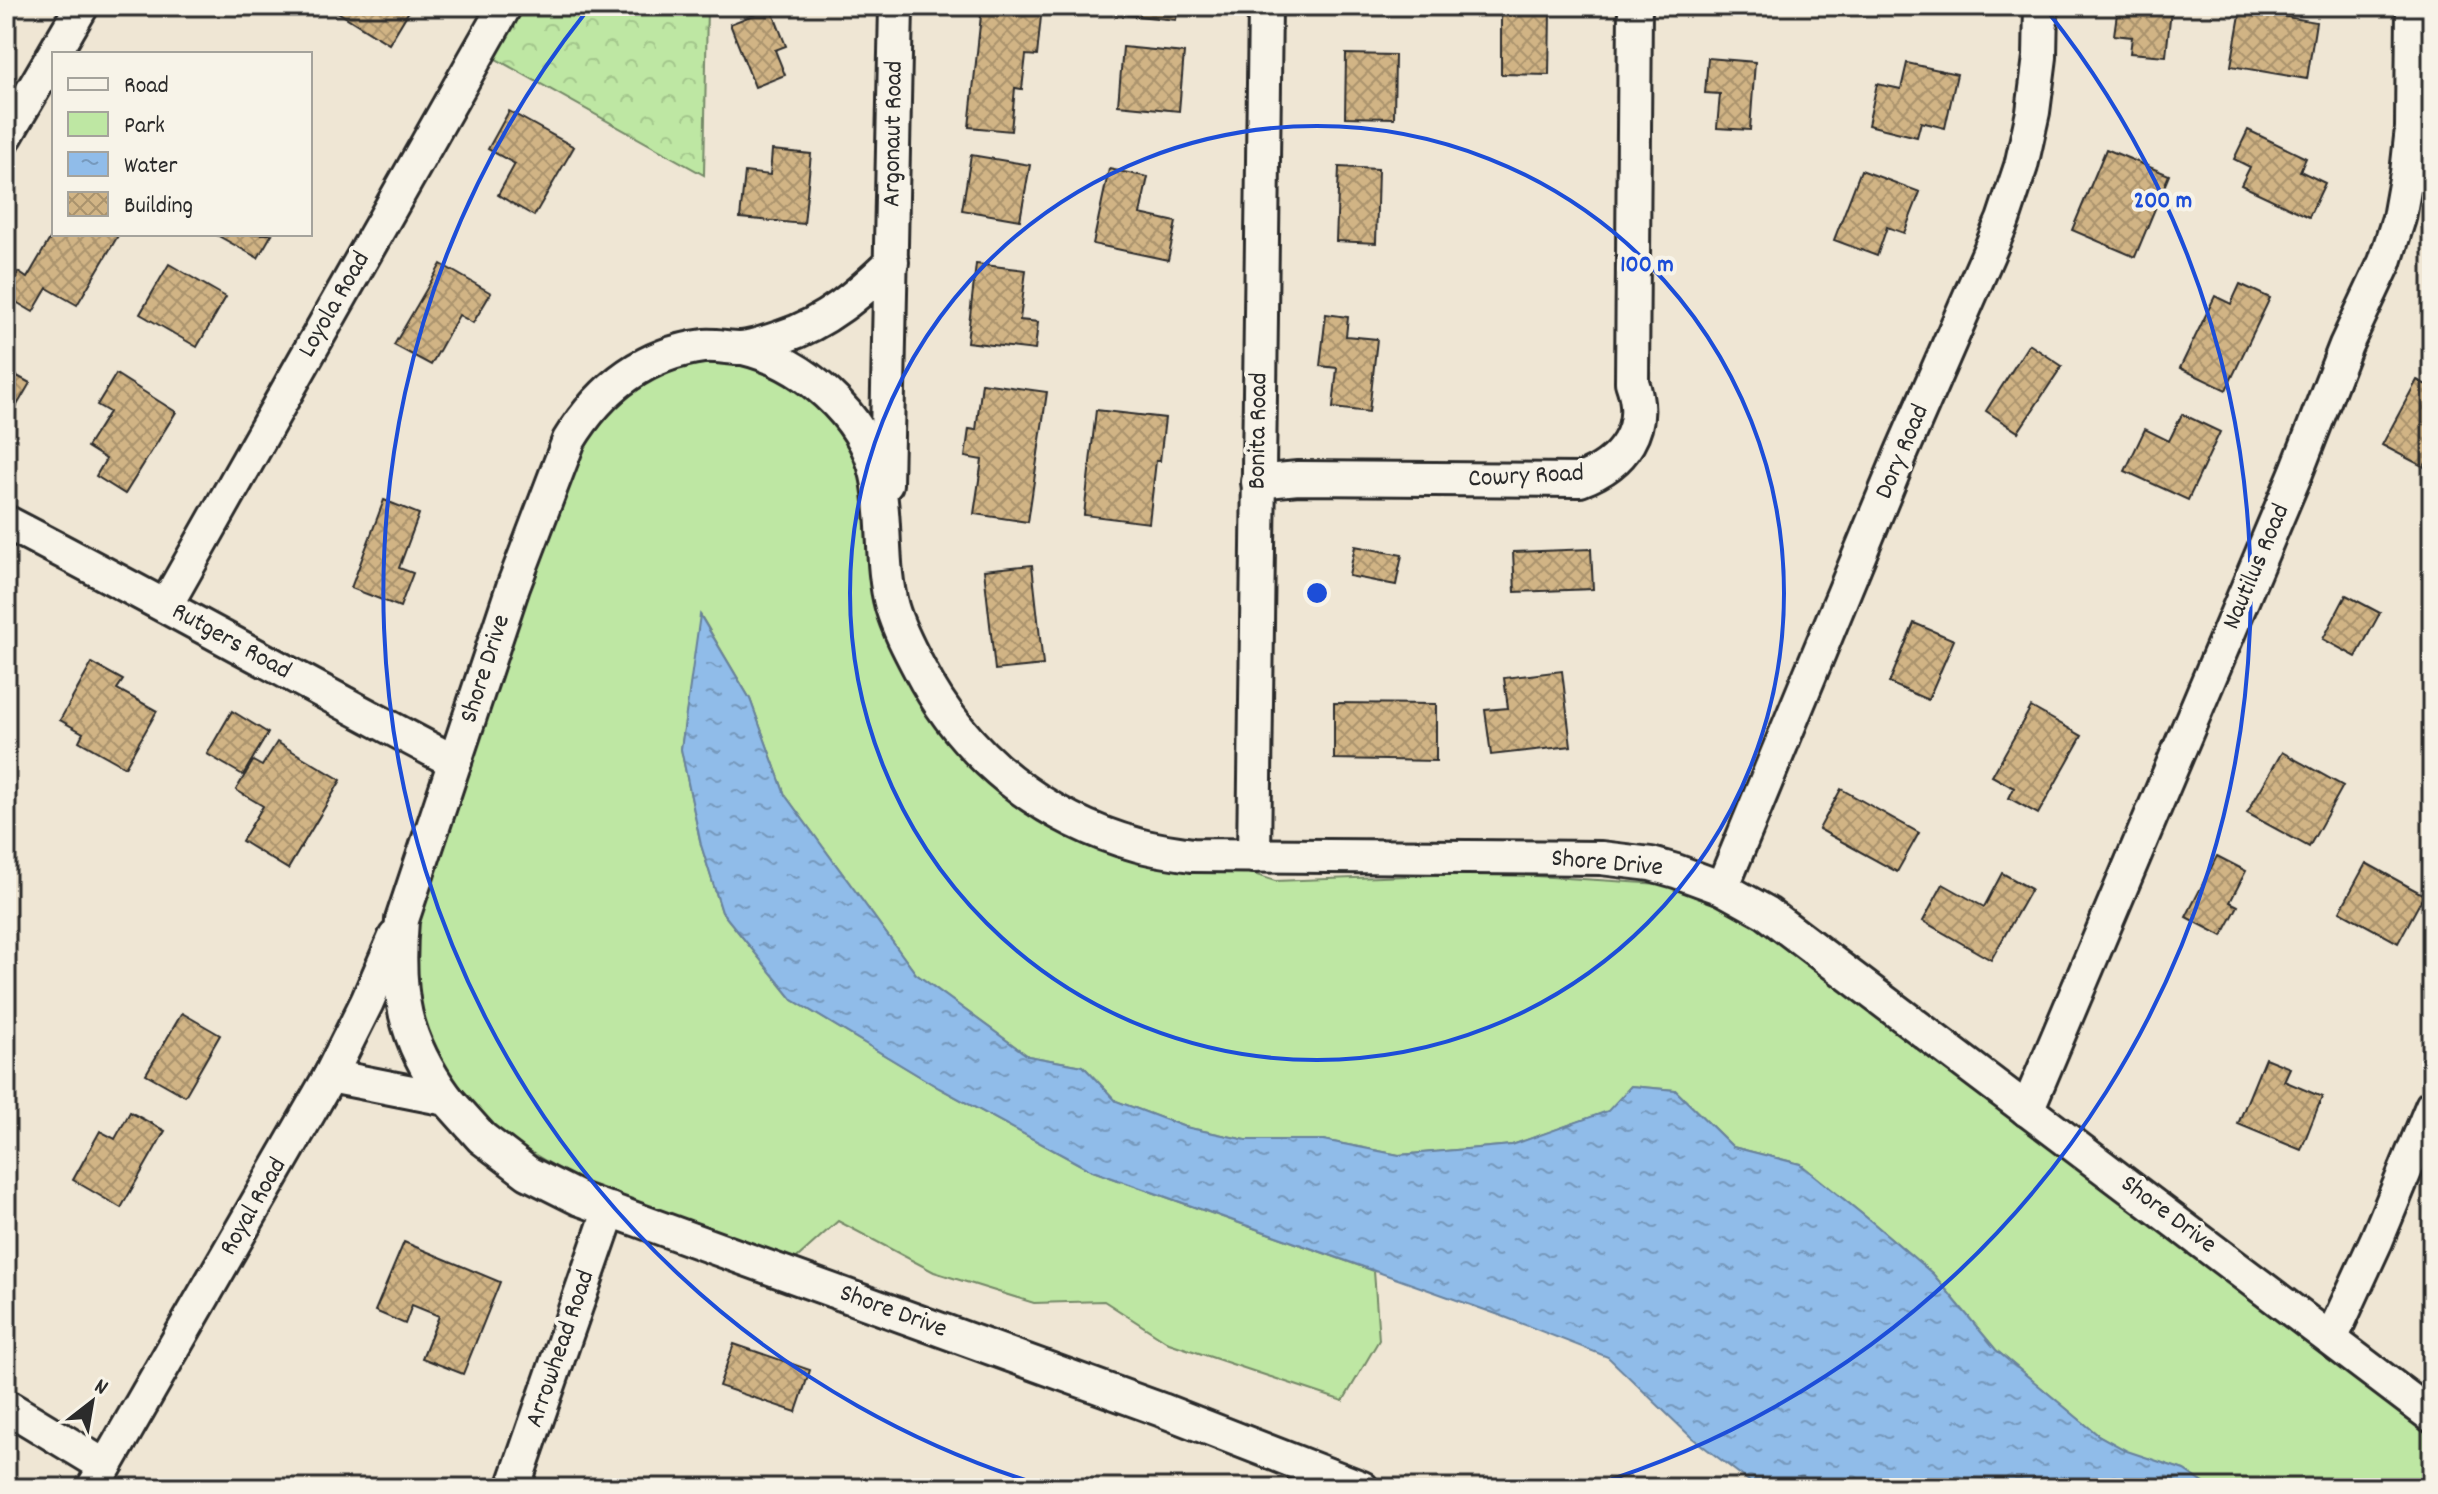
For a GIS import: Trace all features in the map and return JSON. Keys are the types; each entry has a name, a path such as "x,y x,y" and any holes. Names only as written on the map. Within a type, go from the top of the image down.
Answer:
{"street":[{"path":"55,52 82,6"},
{"name":"Loyola Road","path":"166,605 505,6"},
{"name":"Argonaut Road","path":"892,262 896,6"},
{"name":"Bonita Road","path":"1254,856 1265,6"},
{"name":"Cowry Road","path":"1258,482 1298,478 1580,480 1601,472 1619,458 1631,438 1637,416 1632,382 1635,6"},
{"name":"Dory Road","path":"1722,888 1901,454 2003,220 2021,166 2033,112 2040,57 2041,6"},
{"name":"Nautilus Road","path":"2027,1110 2296,473 2346,345 2385,262 2399,218 2412,128 2413,6"},
{"path":"6,136 52,57"},
{"name":"Shore Drive","path":"743,348 785,336 825,317 861,292 892,262"},
{"name":"Shore Drive","path":"892,262 884,527 892,607 905,641 932,693 967,741 994,768 1041,803 1089,829 1140,846 1192,855 1601,858 1651,864 1722,888 1767,913 2432,1416"},
{"name":"Shore Drive","path":"884,527 877,473 863,440 843,410 817,385 781,361 743,348 708,346 684,349 655,358 628,372 605,391 569,440 513,587 402,920 399,964 402,1004 414,1043 432,1079 482,1138 528,1173 580,1199 1162,1410 1362,1488"},
{"name":"Rutgers Road","path":"6,522 455,762"},
{"name":"Royal Road","path":"99,1477 330,1076 367,1002 402,920"},
{"path":"330,1076 447,1099"},
{"path":"2331,1339 2377,1239 2432,1106"},
{"name":"Arrowhead Road","path":"513,1488 610,1209"},
{"path":"6,1406 99,1477"}],"green space":[{"path":"511,6 707,6 704,175 489,55"},
{"path":"674,355 748,358 808,390 864,469 879,573 1012,795 1275,881 1487,873 1708,887 2432,1415 2432,1488 2211,1488 2184,1470 2127,1452 2098,1435 1996,1350 1933,1274 1800,1164 1733,1147 1675,1090 1631,1086 1609,1111 1512,1145 1399,1155 1323,1140 1246,1140 1185,1127 1116,1101 1083,1066 1028,1056 916,974 785,795 750,699 701,616 681,749 701,845 722,912 793,1000 939,1088 1090,1170 1374,1271 1379,1340 1343,1401 1169,1343 1104,1301 1034,1303 934,1272 838,1221 780,1273 668,1234 452,1105 393,971 591,404"}],"water":[{"path":"700,615 750,699 785,795 916,974 1028,1056 1083,1066 1116,1101 1185,1127 1246,1140 1323,1140 1399,1155 1512,1145 1608,1111 1631,1086 1675,1090 1733,1147 1800,1164 1872,1222 1933,1274 1996,1350 2098,1435 2127,1451 2184,1470 2211,1488 1758,1488 1691,1437 1608,1357 1502,1316 1090,1170 939,1088 793,1000 722,912 701,845 681,749"}],"building":[{"path":"328,6 412,6 389,44"},
{"path":"982,6 1042,6 1037,56 1026,55 1022,89 1015,88 1011,131 969,127"},
{"path":"1099,6 1178,6 1176,20 1098,12"},
{"path":"1358,6 1409,6 1409,12 1358,11"},
{"path":"1701,6 1743,6 1741,16"},
{"path":"2118,6 2178,6 2178,11 2171,10 2166,56 2130,53 2132,37 2114,35"},
{"path":"771,8 786,46 775,50 785,75 755,87 730,24"},
{"path":"2241,9 2316,22 2307,79 2231,66"},
{"path":"1501,11 1550,12 1549,75 1501,74"},
{"path":"1123,47 1184,53 1179,111 1118,105"},
{"path":"1346,54 1395,55 1394,118 1345,117"},
{"path":"1708,58 1755,62 1750,130 1717,128 1720,94 1705,93"},
{"path":"1907,63 1957,74 1945,128 1921,122 1917,137 1868,125 1877,84 1901,89"},
{"path":"509,111 574,147 534,216 498,195 515,164 488,149"},
{"path":"2248,130 2306,158 2300,171 2325,183 2309,217 2241,185 2250,167 2234,159"},
{"path":"2106,149 2169,175 2135,257 2072,230"},
{"path":"772,150 811,154 804,224 740,218 745,172 770,175"},
{"path":"971,155 1030,165 1020,220 962,210"},
{"path":"1339,167 1378,169 1376,243 1336,241"},
{"path":"1109,169 1148,177 1140,214 1176,222 1168,260 1093,244"},
{"path":"1861,170 1920,192 1904,233 1887,227 1877,256 1834,240"},
{"path":"52,235 118,236 77,305 47,288 33,312 6,296 18,272 27,278"},
{"path":"219,236 271,236 258,258"},
{"path":"169,264 226,297 197,347 140,314"},
{"path":"441,264 491,293 473,323 459,315 431,365 394,345"},
{"path":"976,264 1026,270 1020,320 1038,322 1035,350 967,342"},
{"path":"2240,284 2270,298 2226,390 2180,368 2215,296 2231,304"},
{"path":"1326,314 1348,317 1346,336 1377,339 1369,412 1333,408 1337,368 1320,366"},
{"path":"6,344 15,349 6,365"},
{"path":"2029,344 2062,366 2018,432 1986,411"},
{"path":"6,370 30,383 12,414 6,411"},
{"path":"116,374 176,412 125,494 96,476 106,459 87,447 109,412 97,405"},
{"path":"2417,380 2432,388 2432,451 2424,467 2382,445"},
{"path":"982,383 1047,392 1028,522 974,514 982,460 965,457 969,429 976,430"},
{"path":"1096,410 1165,418 1160,461 1156,461 1149,523 1084,515"},
{"path":"2182,414 2220,432 2188,500 2125,471 2145,429 2169,441"},
{"path":"384,500 419,514 399,568 413,573 400,607 351,588"},
{"path":"1355,546 1402,555 1396,585 1349,576"},
{"path":"1591,549 1593,589 1515,592 1513,552"},
{"path":"1032,565 1043,665 995,670 984,570"},
{"path":"2346,595 2380,613 2356,657 2323,639"},
{"path":"1914,623 1954,640 1928,700 1889,683"},
{"path":"92,663 123,680 117,689 157,711 125,767 79,741 83,733 60,720"},
{"path":"1562,671 1571,746 1491,755 1485,710 1508,708 1504,678"},
{"path":"1334,703 1436,704 1436,761 1334,759"},
{"path":"2031,707 2082,736 2038,814 2009,798 2014,788 1992,776"},
{"path":"232,711 268,733 243,775 207,754"},
{"path":"277,742 341,780 288,869 242,841 263,806 236,790 253,761 262,766"},
{"path":"2282,752 2343,786 2309,847 2247,813"},
{"path":"1841,789 1919,833 1897,872 1819,829"},
{"path":"2217,856 2246,871 2230,902 2238,906 2222,936 2186,917"},
{"path":"2366,863 2424,895 2398,943 2340,911"},
{"path":"2002,873 2031,889 1991,960 1923,921 1943,884 1984,907"},
{"path":"182,1013 220,1035 185,1096 146,1074"},
{"path":"2265,1058 2290,1068 2284,1081 2322,1097 2301,1150 2238,1124"},
{"path":"130,1112 165,1131 121,1208 73,1180 100,1131 115,1139"},
{"path":"404,1242 500,1282 463,1374 422,1358 439,1316 412,1305 405,1324 375,1311"},
{"path":"734,1344 810,1370 796,1412 719,1386"}]}
